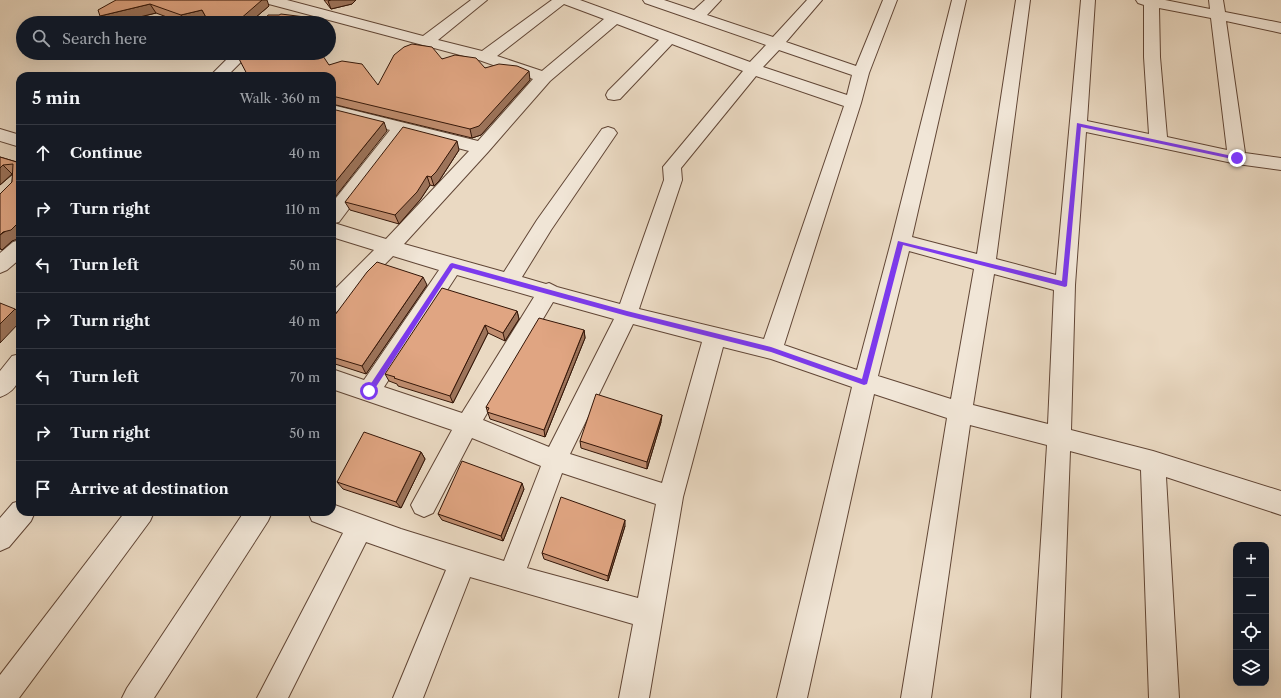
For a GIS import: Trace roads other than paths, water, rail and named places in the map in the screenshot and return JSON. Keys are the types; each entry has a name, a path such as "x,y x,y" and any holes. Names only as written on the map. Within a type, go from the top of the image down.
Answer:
{"street":[{"path":"270,0 295,3 485,57 544,77"},
{"path":"426,41 480,0"},
{"path":"485,57 561,0"},
{"path":"566,0 754,70 853,103"},
{"path":"650,0 861,73"},
{"path":"697,16 714,0"},
{"path":"511,576 556,460 627,314 673,180 672,167 815,0"},
{"path":"771,350 853,103 861,73 890,0"},
{"path":"792,698 864,382 959,0"},
{"path":"916,698 960,412 985,265 1023,0"},
{"path":"1046,698 1065,284 1088,0"},
{"path":"1158,141 1148,0 1217,8 1281,28"},
{"path":"281,16 295,3"},
{"path":"1217,8 1237,158"},
{"path":"336,301 391,246 482,148 544,77 614,18"},
{"path":"614,95 669,38"},
{"path":"222,72 235,60"},
{"path":"336,113 482,148"},
{"path":"1078,124 1237,158 1281,164"},
{"path":"336,212 401,128"},
{"path":"509,281 544,225 608,133"},
{"path":"0,135 16,140"},
{"path":"336,231 391,246 452,266 549,291 627,314 771,350 864,382 960,412 1153,462 1281,503"},
{"path":"900,242 985,265 1065,284"},
{"path":"16,251 0,265 16,271"},
{"path":"369,391 452,266"},
{"path":"424,505 467,425 549,291"},
{"path":"634,698 670,496 715,336"},
{"path":"6,386 16,370"},
{"path":"336,380 467,425 556,460 670,496"},
{"path":"1153,462 1164,698"},
{"path":"0,538 19,516"},
{"path":"1,698 138,516"},
{"path":"137,698 256,516"},
{"path":"331,516 360,528 462,563 648,616"},
{"path":"272,698 360,528"},
{"path":"408,698 462,563"}]}
